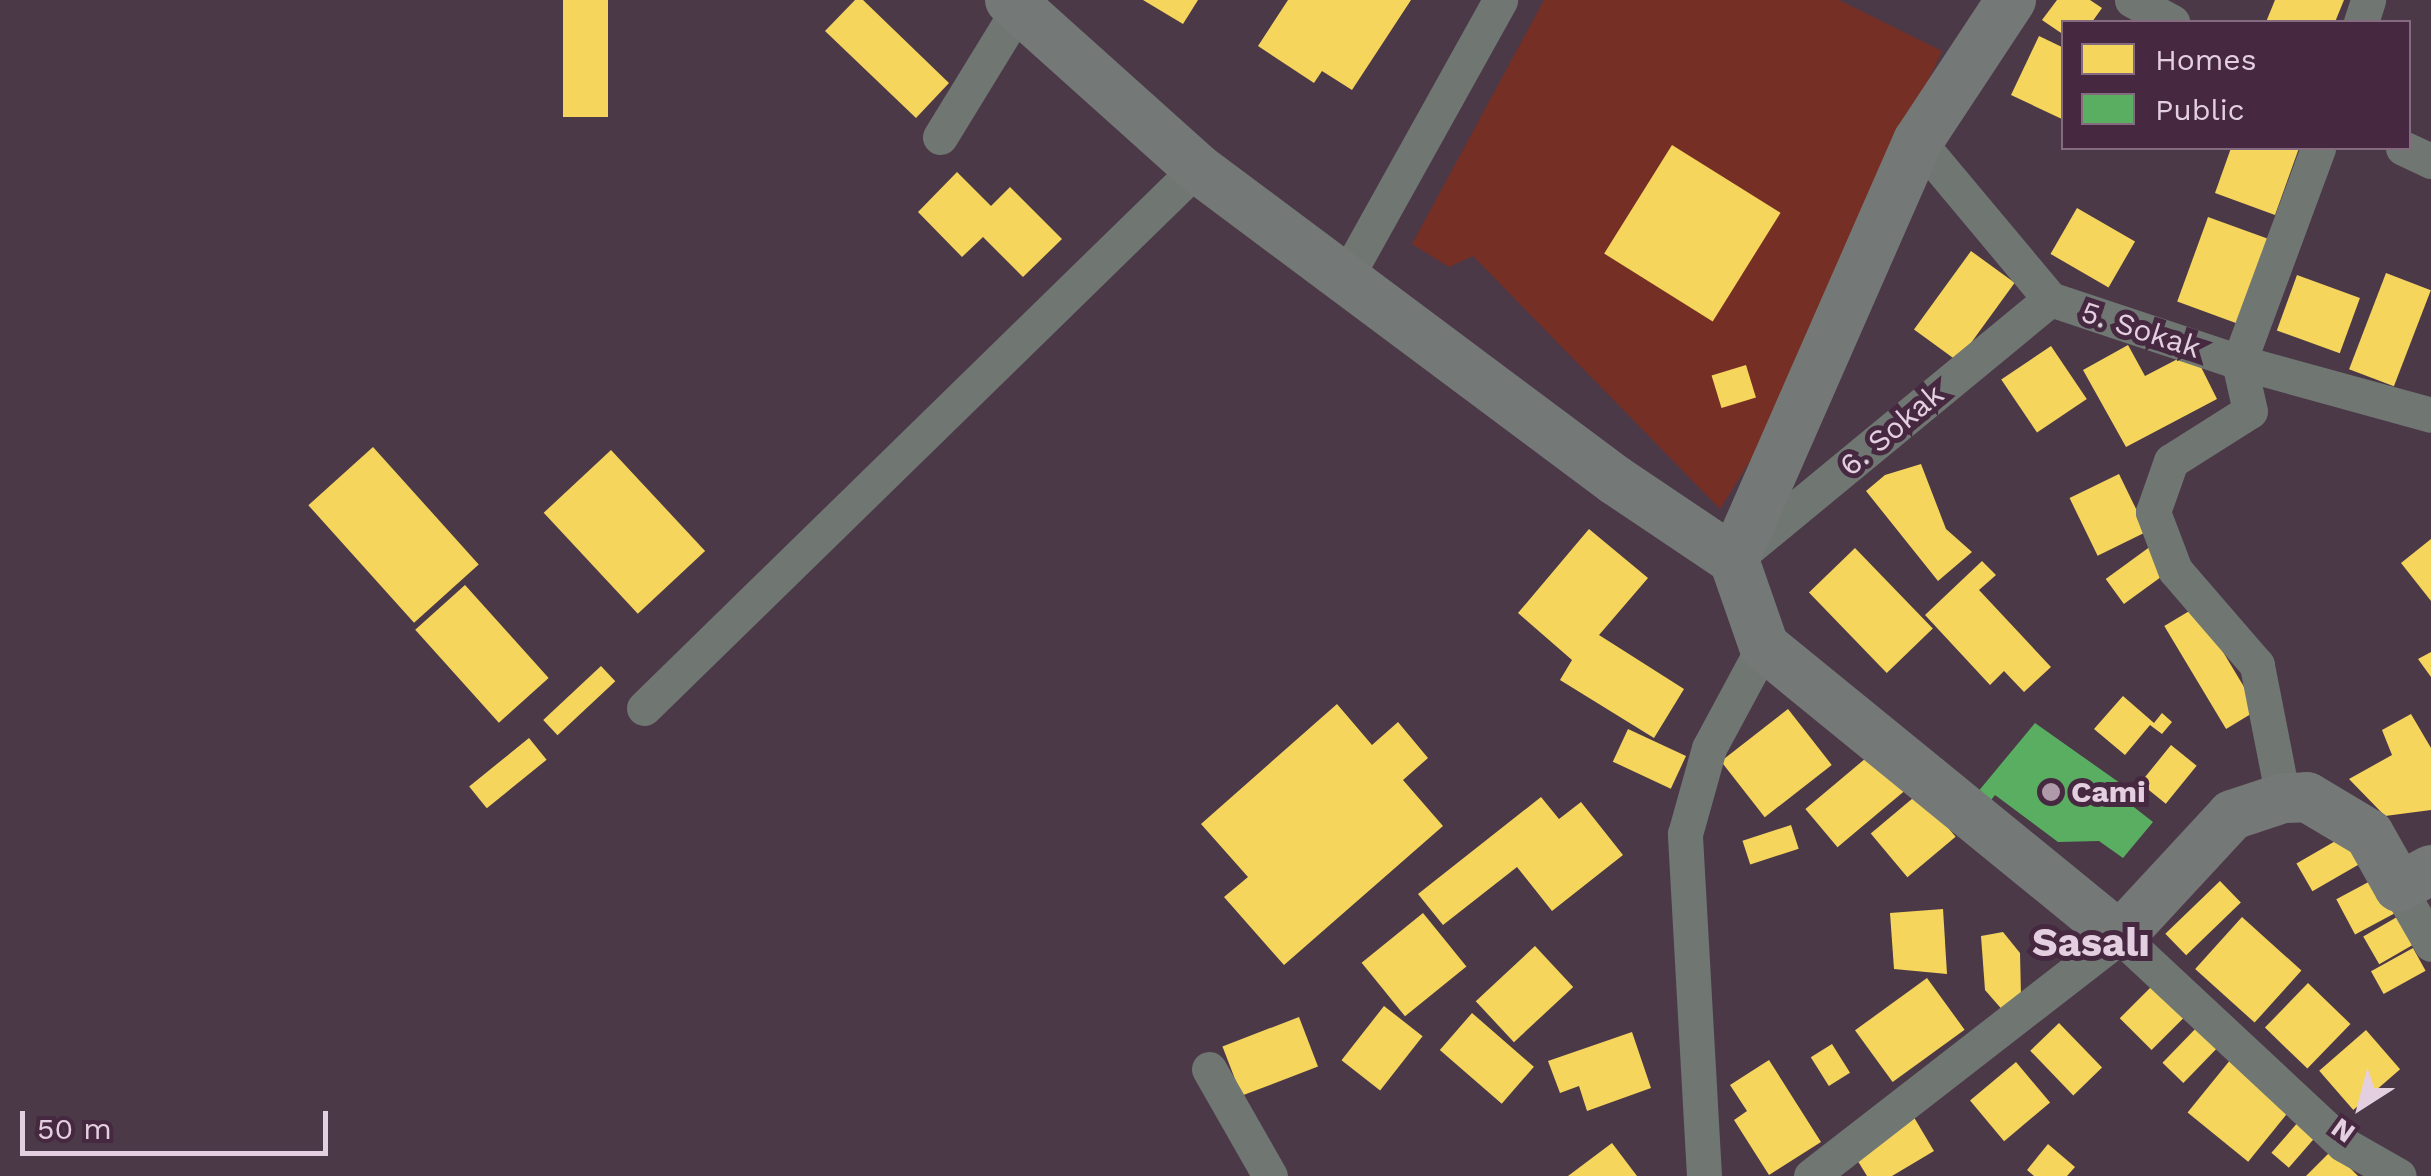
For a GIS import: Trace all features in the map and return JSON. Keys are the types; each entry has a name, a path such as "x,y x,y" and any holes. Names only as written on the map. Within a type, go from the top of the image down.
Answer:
{"street":[{"path":"1345,279 1500,0"},
{"path":"1734,560 1918,141 2011,0"},
{"path":"2132,0 2168,20"},
{"path":"940,137 1018,3 1197,168 1734,560 1764,646 2120,936 2343,1144 2399,1176"},
{"name":"5. Sokak","path":"1918,141 2050,299 2239,362 2431,415"},
{"path":"2284,798 2257,665 2175,570 2153,512 2171,462 2250,411 2239,362 2317,150"},
{"path":"2407,150 2431,161"},
{"path":"644,708 1197,168"},
{"name":"6. Sokak","path":"1734,560 2050,299"},
{"path":"1704,1176 1685,834 1710,748 1764,646"},
{"path":"1811,1176 2120,936 2232,815 2284,798 2307,797 2369,834 2416,884 2431,944"},
{"path":"1210,1069 1270,1176"}],"shaded area":[{"path":"1544,0 1839,0 1942,51 1768,432 1720,509 1473,256 1449,267 1412,244"}],"building: Homes":[{"path":"563,0 608,0 608,117 563,117"},
{"path":"855,0 863,0 949,83 916,118 825,31"},
{"path":"1143,0 1198,0 1183,24"},
{"path":"1288,0 1411,0 1352,90 1322,71 1314,83 1258,46"},
{"path":"2057,0 2090,0 2102,8 2093,20 2061,20 2061,33 2042,20"},
{"path":"2275,0 2344,0 2336,20 2267,20"},
{"path":"2039,36 2061,47 2061,119 2011,95"},
{"path":"1672,145 1781,213 1713,321 1604,254"},
{"path":"2230,150 2298,150 2275,215 2215,193"},
{"path":"957,172 991,206 1010,187 1062,239 1023,277 983,237 962,257 918,212"},
{"path":"2077,208 2135,241 2109,287 2050,254"},
{"path":"2208,217 2270,240 2239,324 2177,302"},
{"path":"1971,251 2015,283 1958,361 1914,329"},
{"path":"2386,273 2431,290 2394,386 2349,369"},
{"path":"2297,275 2360,298 2340,353 2277,330"},
{"path":"2128,345 2145,376 2193,351 2217,399 2126,447 2083,370"},
{"path":"2051,346 2087,399 2037,433 2001,380"},
{"path":"1746,365 1756,398 1722,408 1712,376"},
{"path":"373,447 479,564 414,623 308,505"},
{"path":"611,450 705,551 638,614 544,513"},
{"path":"1921,464 1946,529 1972,552 1938,581 1866,491 1885,475"},
{"path":"2119,474 2147,532 2098,556 2070,498"},
{"path":"1589,529 1648,578 1599,635 1684,689 1654,738 1560,680 1572,660 1518,613"},
{"path":"2431,539 2431,601 2401,563"},
{"path":"2151,546 2169,571 2124,604 2106,579"},
{"path":"1855,548 1933,629 1887,673 1809,592"},
{"path":"1982,561 1996,575 1979,590 2051,667 2024,692 2004,671 1990,685 1925,615"},
{"path":"465,585 549,678 499,723 415,630"},
{"path":"2196,607 2258,710 2226,729 2164,626"},
{"path":"2431,652 2431,677 2418,659"},
{"path":"601,666 615,681 558,735 543,720"},
{"path":"2123,696 2154,723 2162,713 2172,722 2162,734 2150,725 2125,755 2094,729"},
{"path":"1337,704 1372,745 1398,722 1428,758 1403,780 1443,826 1284,965 1224,897 1248,877 1201,824"},
{"path":"1788,709 1832,765 1765,817 1721,761"},
{"path":"2411,714 2431,748 2431,810 2385,816 2349,779 2392,755 2382,730"},
{"path":"1628,729 1686,756 1671,789 1613,762"},
{"path":"529,738 547,760 487,808 469,786"},
{"path":"2171,745 2197,766 2166,804 2140,783"},
{"path":"1872,753 1904,791 1837,847 1805,809"},
{"path":"1919,793 1956,837 1907,877 1871,833"},
{"path":"1541,797 1559,819 1581,802 1623,855 1552,911 1517,867 1443,925 1418,894"},
{"path":"1791,825 1799,849 1750,865 1742,841"},
{"path":"2351,832 2367,860 2312,891 2296,864"},
{"path":"2376,878 2395,913 2355,934 2336,899"},
{"path":"2220,881 2241,903 2186,955 2165,934"},
{"path":"1943,909 1947,974 1894,969 1890,913"},
{"path":"1423,913 1466,967 1405,1016 1362,963"},
{"path":"2242,917 2301,971 2255,1023 2195,969"},
{"path":"2397,917 2413,945 2379,964 2363,936"},
{"path":"2003,932 2020,953 2021,996 2005,1013 1985,990 1981,936"},
{"path":"1535,946 1573,987 1514,1042 1476,1001"},
{"path":"2413,948 2426,971 2384,994 2371,971"},
{"path":"1927,978 1965,1030 1893,1082 1855,1030"},
{"path":"2308,983 2350,1024 2307,1069 2265,1028"},
{"path":"2153,985 2185,1017 2152,1050 2120,1018"},
{"path":"1384,1006 1423,1036 1380,1091 1342,1060"},
{"path":"1472,1013 1534,1067 1502,1104 1440,1050"},
{"path":"1299,1017 1318,1066 1241,1096 1222,1046"},
{"path":"2059,1023 2102,1068 2073,1095 2030,1051"},
{"path":"2200,1024 2221,1044 2183,1083 2162,1063"},
{"path":"2366,1030 2400,1069 2353,1110 2319,1071"},
{"path":"1632,1032 1651,1088 1587,1111 1579,1086 1560,1093 1548,1061"},
{"path":"1832,1044 1850,1073 1829,1086 1811,1057"},
{"path":"2231,1059 2292,1108 2248,1162 2188,1113"},
{"path":"1769,1060 1821,1142 1769,1175 1734,1120 1747,1111 1730,1085"},
{"path":"2016,1062 2050,1103 2004,1141 1970,1101"},
{"path":"1912,1114 1934,1151 1892,1176 1867,1176 1851,1150"},
{"path":"2299,1121 2316,1136 2289,1168 2271,1153"},
{"path":"1612,1143 1637,1176 1568,1176"},
{"path":"2048,1144 2075,1167 2067,1176 2034,1176 2027,1170"},
{"path":"2332,1150 2358,1176 2306,1176"}],"building: Public":[{"name":"Cami","path":"2035,723 2127,788 2121,797 2153,822 2123,858 2099,841 2058,842 1995,795 1984,809 1972,799"}],"place":[{"name":"Cami","path":"2051,792"}],"district":[{"name":"Sasalı","path":"2091,943"}]}
